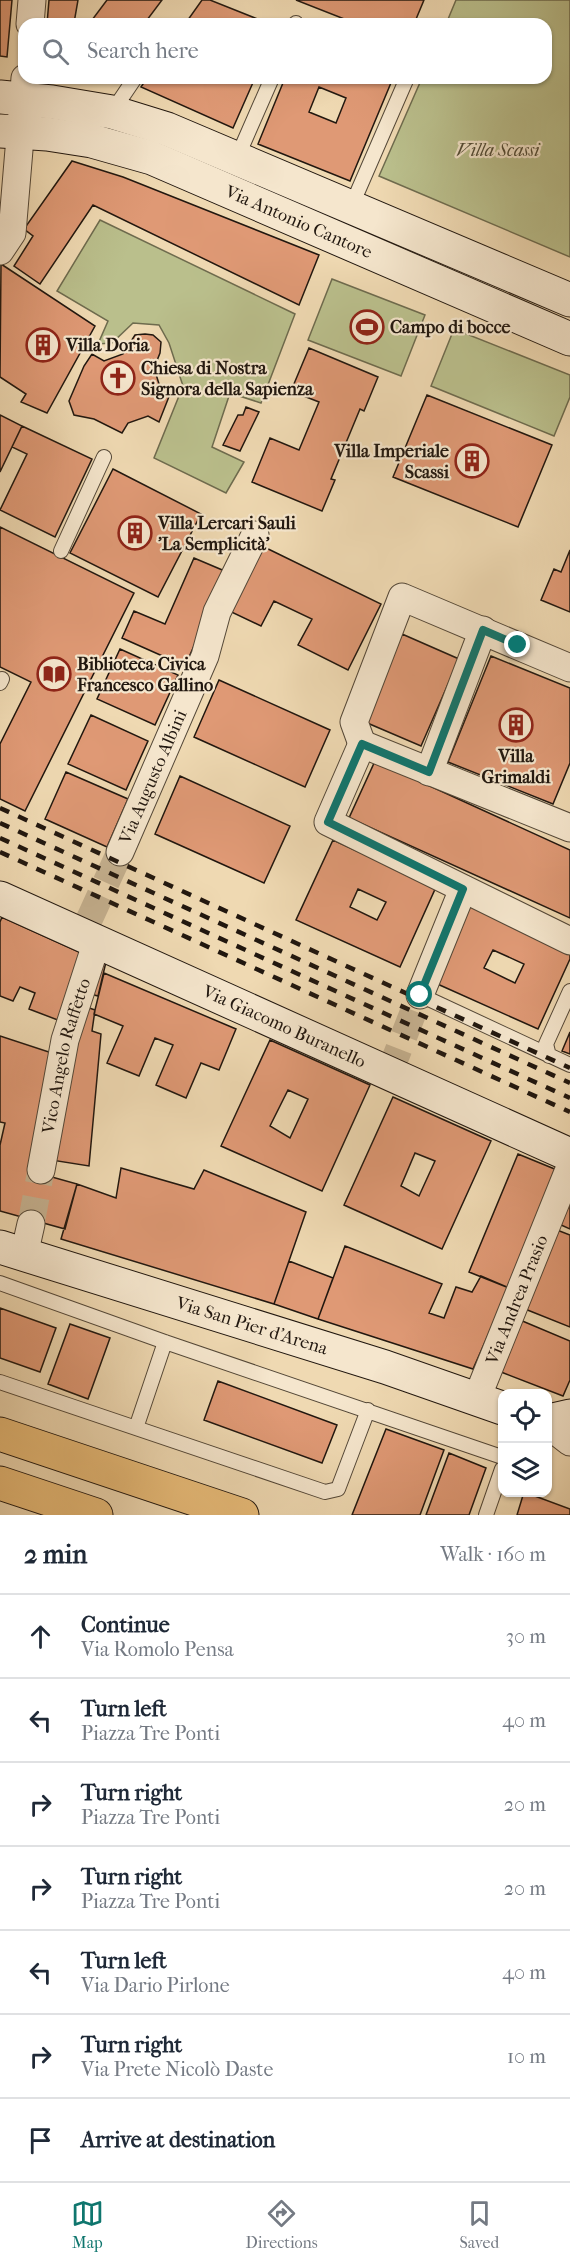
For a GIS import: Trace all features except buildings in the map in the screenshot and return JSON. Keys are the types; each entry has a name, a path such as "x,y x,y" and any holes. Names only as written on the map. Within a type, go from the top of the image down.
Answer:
{"highway":[{"path":"0,1434 242,1515"},
{"path":"0,1483 96,1515"}],"main road":[{"name":"Via Antonio Cantore","path":"16,91 52,102 112,112 167,129 570,300"},
{"name":"Via Antonio Cantore","path":"10,132 47,134 92,141 152,159 570,339"},
{"name":"Via Giacomo Buranello","path":"0,898 90,932 570,1155"},
{"name":"Via San Pier d'Arena","path":"18,1242 490,1403"},
{"path":"552,1422 570,1416"}],"street":[{"path":"30,18 32,0"},
{"name":"Via Antonio Cantore","path":"10,132 16,91"},
{"path":"0,252 12,233 10,132"},
{"name":"Via Augusto Albini","path":"120,852 205,656 217,612 255,535"},
{"path":"570,668 402,597 354,722 362,744 328,822 570,941"},
{"path":"429,772 483,630"},
{"path":"362,744 570,828"},
{"path":"420,995 463,889"},
{"name":"Vico Angelo Raffetto","path":"41,1170 65,1040 90,932"},
{"name":"Via Andrea Prasio","path":"490,1403 570,1167"},
{"path":"552,1426 570,1442"}],"lane":[{"path":"112,112 131,84"},
{"path":"237,158 269,84"},
{"path":"351,207 404,84"},
{"path":"61,551 105,457"},
{"path":"549,1056 546,1044 570,991"},
{"path":"420,995 570,1065"},
{"path":"0,1283 498,1456"},
{"path":"136,1428 165,1342"},
{"path":"0,1382 329,1492 338,1489 368,1410"},
{"path":"486,1515 498,1480"}],"green space":[{"name":"Villa Scassi","path":"456,0 570,0 570,257 379,176 419,84 552,84 552,18 448,18"},
{"path":"100,220 295,314 261,403 230,393 212,447 244,462 226,493 154,458 183,386 169,343 159,325 133,323 112,343 98,344 108,321 57,291"},
{"name":"Campo di bocce","path":"332,279 425,315 401,376 308,340"},
{"path":"454,329 570,375 570,397 554,436 431,386"}],"tunnel":[{"path":"89,920 120,852"},
{"path":"389,1074 420,995"},
{"path":"31,1224 41,1170"}],"railway":[{"path":"0,808 570,1068"},
{"path":"0,823 570,1083"},
{"path":"0,838 570,1098"},
{"path":"0,852 570,1112"}],"place":[{"name":"Campo di bocce","path":"367,327"},
{"name":"Villa Doria","path":"43,345"},
{"name":"Chiesa di Nostra Signora della Sapienza","path":"118,378"},
{"name":"Villa Imperiale Scassi","path":"472,461"},
{"name":"Villa Lercari Sauli 'La Semplicità'","path":"135,533"},
{"name":"Biblioteca Civica Francesco Gallino","path":"54,674"},
{"name":"Villa Grimaldi","path":"516,725"}],"route":[{"path":"420,995 463,889 328,822 362,744 429,772 483,630 518,645"}]}
